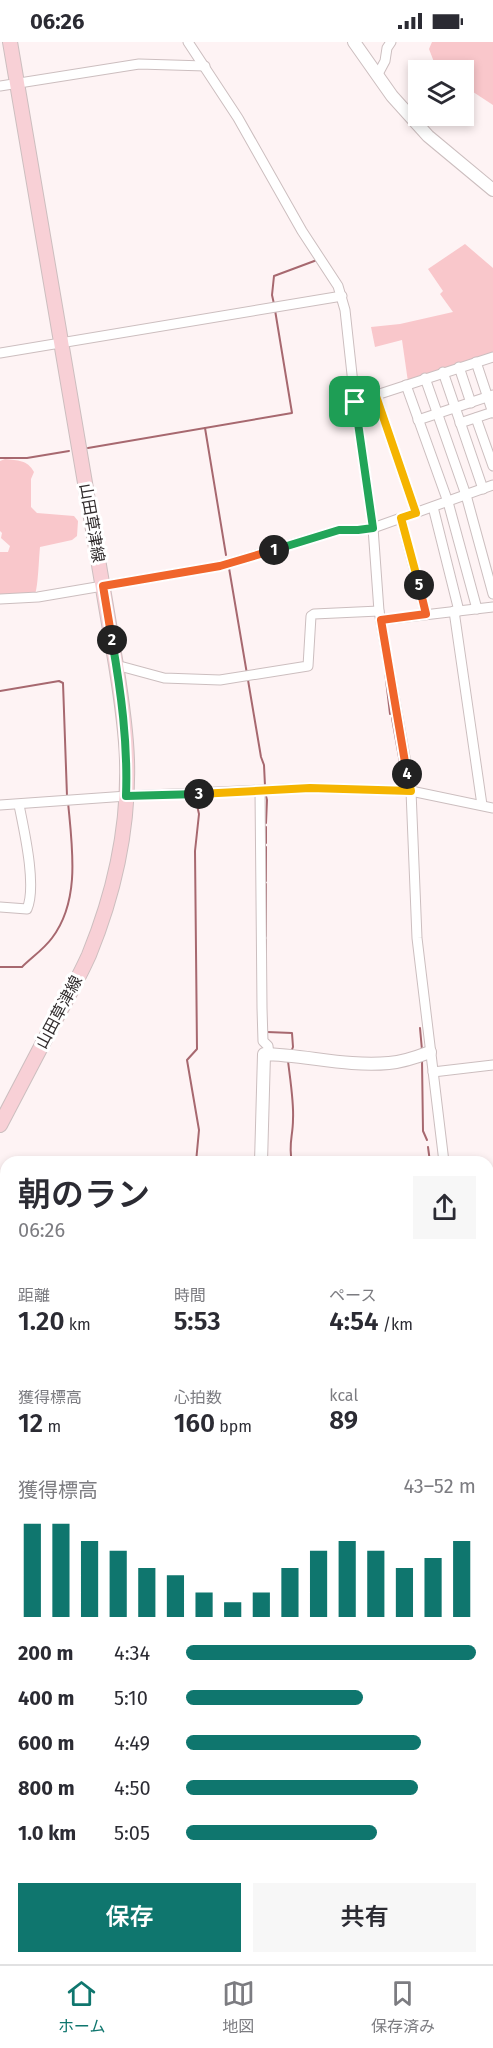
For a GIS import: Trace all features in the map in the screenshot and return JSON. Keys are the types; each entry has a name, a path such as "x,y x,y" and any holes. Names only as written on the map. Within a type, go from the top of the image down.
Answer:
{"main road":[{"name":"山田草津線","path":"0,1125 88,956 113,886 122,836 127,760 125,724 116,665 10,42"}],"street":[{"path":"189,42 238,118 342,296 373,528 380,616 411,791 415,907 443,1156"},
{"path":"354,42 377,76 428,136 493,190"},
{"path":"377,76 391,42"},
{"path":"0,86 140,64 205,66"},
{"path":"0,353 342,296"},
{"path":"355,402 493,357"},
{"path":"460,423 493,412 490,396 476,362"},
{"path":"459,368 471,403"},
{"path":"443,372 483,489"},
{"path":"425,378 466,495 493,594"},
{"path":"406,385 448,502 477,609"},
{"path":"376,396 416,513"},
{"path":"418,420 490,396"},
{"path":"476,418 493,466"},
{"path":"0,599 38,597 220,566 339,530 373,528 493,485"},
{"path":"433,507 457,611 482,805"},
{"path":"401,518 426,614"},
{"path":"116,665 164,678 220,680 308,666 311,616 314,614 380,616 493,607"},
{"path":"0,805 126,796 310,788 411,791 493,808"},
{"path":"260,791 263,1041 268,1046 269,1054"},
{"path":"0,907 27,909 30,901 28,849 19,804"},
{"path":"261,1156 264,1054 323,1061 390,1063 430,1052"},
{"path":"433,1072 493,1065"}],"shaded area":[{"path":"432,42 493,42 493,105 474,93 474,60 433,60 429,49"},
{"path":"465,244 493,268 493,354 408,382 402,340 375,347 371,327 400,324 453,312 440,294 443,291 428,269"},
{"path":"5,459 25,463 34,472 31,479 31,507 37,513 74,516 78,521 77,536 72,540 40,547 35,594 0,595 0,552 8,552 10,546 1,538 0,531 0,461"}],"waterway":[{"path":"274,304 272,295 274,276 317,260"},
{"path":"88,448 292,413 275,310"},
{"path":"205,428 226,555"},
{"path":"0,458 27,458 69,451"},
{"path":"229,568 247,674"},
{"path":"385,671 390,714"},
{"path":"248,680 264,765 265,786"},
{"path":"0,691 59,681 63,683 67,796"},
{"path":"392,718 404,785"},
{"path":"266,796 266,823"},
{"path":"196,801 199,814 195,851 197,1049 187,1060 199,1130 197,1156"},
{"path":"0,967 22,967 49,942 61,923 71,890 72,854 68,802"},
{"path":"266,827 266,843"},
{"path":"266,847 266,881"},
{"path":"266,884 266,936"},
{"path":"266,940 266,965"},
{"path":"266,969 266,994"},
{"path":"420,1028 422,1050"},
{"path":"267,1032 292,1033 291,1052"},
{"path":"422,1060 423,1131 427,1140"},
{"path":"288,1061 293,1106 291,1156"},
{"path":"428,1147 429,1156"}],"route":[{"path":"376,396 416,513 401,518 426,614 381,620 411,791 310,788 126,796 125,724 103,586 220,566 339,530 373,528 355,402 376,396"}]}
